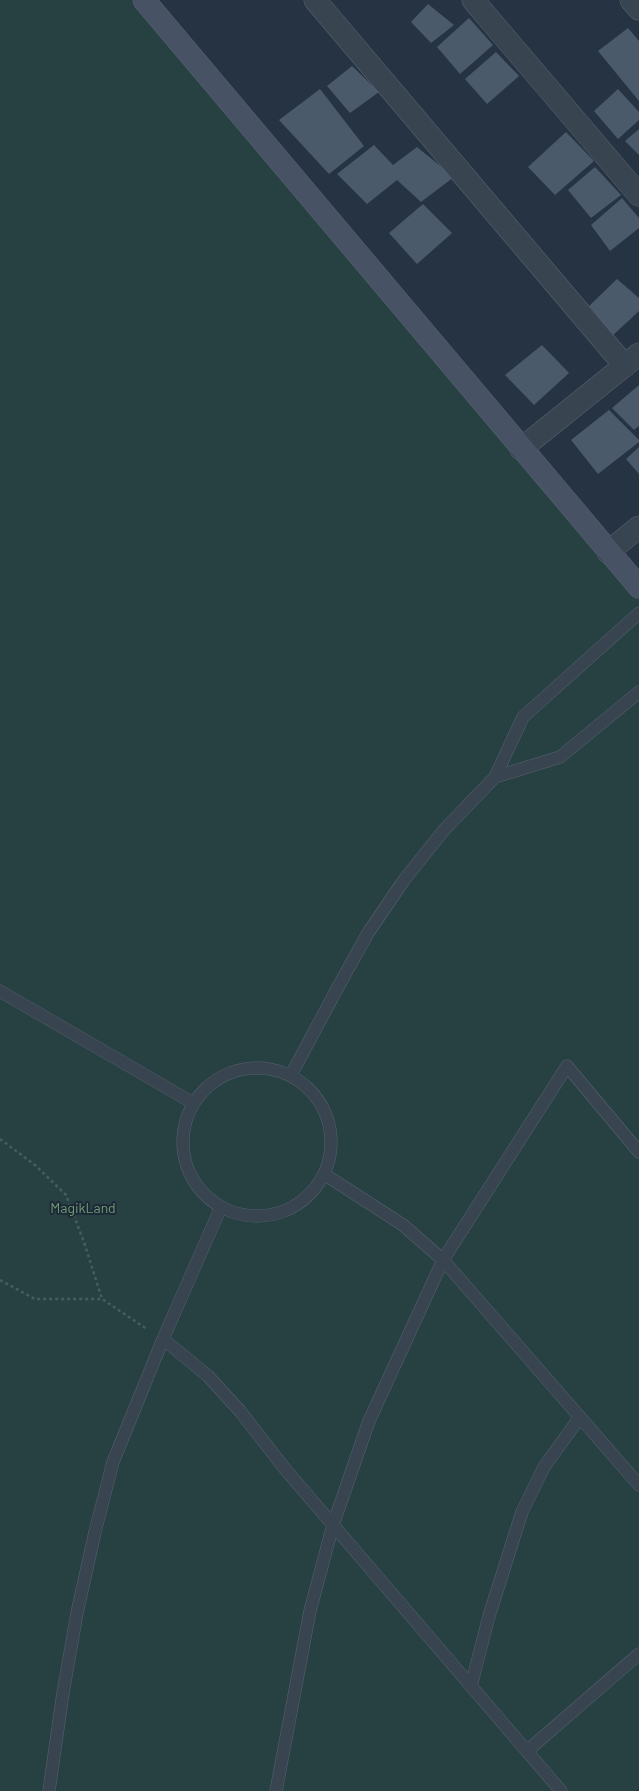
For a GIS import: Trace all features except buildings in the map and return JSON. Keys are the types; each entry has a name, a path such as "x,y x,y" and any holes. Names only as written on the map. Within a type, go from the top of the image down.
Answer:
{"street":[{"path":"144,0 521,449 639,587"},
{"path":"315,0 632,360 521,449"},
{"path":"473,0 639,195"},
{"path":"631,0 639,9"},
{"path":"608,552 639,527"}],"lane":[{"path":"292,1075 338,986 368,933 404,880 444,830 495,776 523,717 639,614"},
{"path":"495,776 560,757 639,692"},
{"path":"0,991 193,1103"},
{"path":"276,1791 310,1611 333,1525 369,1422 443,1260 567,1066 639,1152"},
{"path":"248,1068 270,1068 292,1075 307,1086 319,1101 328,1118 331,1144 330,1156 324,1174 310,1194 291,1208 283,1211 268,1215 244,1215 221,1207 202,1192 189,1172 182,1149 184,1125 193,1103 207,1086 226,1073 248,1068"},
{"path":"324,1174 403,1225 443,1260 639,1485"},
{"path":"49,1791 63,1693 78,1613 95,1532 113,1462 163,1339 221,1207"},
{"path":"163,1339 208,1376 240,1411 285,1469 561,1791"},
{"path":"471,1686 489,1616 522,1512 544,1467 580,1417"},
{"path":"527,1751 639,1654"}],"path":[{"path":"0,1139 34,1165 66,1195 84,1242 102,1299"},
{"path":"0,1280 35,1299 102,1299 163,1339"}],"green space":[{"name":"MagikLand","path":"0,0 133,0 639,600 639,1788 636,1791 0,1791"}]}
